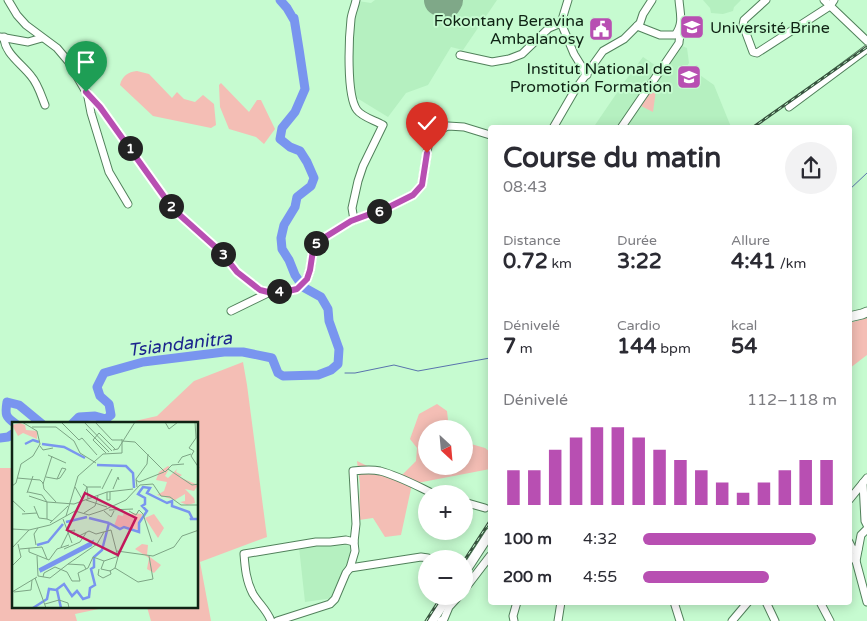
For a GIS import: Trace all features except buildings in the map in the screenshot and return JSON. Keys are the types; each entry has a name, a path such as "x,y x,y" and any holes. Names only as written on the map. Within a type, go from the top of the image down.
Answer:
{"main road":[{"path":"852,316 867,312"},
{"path":"473,559 488,536"},
{"path":"432,621 442,605"}],"street":[{"path":"8,0 26,25 57,48 68,61 86,92 100,107 173,209 222,253 237,272 260,290 268,292"},
{"path":"354,220 352,208 358,181 363,166 383,125 362,116 355,108 351,94 349,52 351,17 356,0"},
{"path":"568,0 561,23 574,54 587,74"},
{"path":"555,125 575,90 603,51 624,39 640,23 643,14 652,0"},
{"path":"622,125 679,43 681,19 679,0"},
{"path":"766,0 744,20 743,25 753,52 757,53 832,3"},
{"path":"824,0 832,3 867,41"},
{"path":"460,55 492,62 510,59 522,54 549,28 561,23"},
{"path":"637,26 660,35 668,36 675,35 680,29"},
{"path":"42,38 28,42 2,37 4,44 19,64 31,75 46,105"},
{"path":"788,107 867,49"},
{"path":"86,92 109,172 128,204"},
{"path":"91,113 100,107"},
{"path":"231,311 268,292 297,289 307,279 314,244 354,220 389,207 413,195 422,185 429,140 435,132 448,126 464,127 488,134"},
{"path":"277,621 330,604 335,598 350,568 355,551 356,524 353,471 379,470 418,487"},
{"path":"852,496 865,481"},
{"path":"865,481 865,521 867,525"},
{"path":"473,505 485,508"},
{"path":"867,529 861,535 856,561 867,602"},
{"path":"271,621 268,612 253,594 246,572 244,554 316,542 346,540 354,542"},
{"path":"852,548 856,551 858,548"},
{"path":"852,556 856,561"},
{"path":"350,568 418,557"},
{"path":"473,578 488,559"},
{"path":"441,621 444,619 451,605"},
{"path":"514,621 513,616 516,605"},
{"path":"558,621 561,605"},
{"path":"675,605 680,621"},
{"path":"732,621 745,605"},
{"path":"767,605 775,621"},
{"path":"822,605 830,621"}],"shaded area":[{"path":"375,0 497,0 463,50 451,47 428,85 406,93 388,117 352,95 353,18 358,1 371,3"},
{"path":"703,0 741,0 734,7 733,11 723,14 711,13 710,8"},
{"path":"675,43 687,48 689,63 687,66 714,85 730,125 595,125 643,57 659,68"},
{"path":"137,71 149,74 172,98 177,92 184,99 195,102 203,95 214,104 216,125 211,128 153,116 120,85 126,75"},
{"path":"221,83 249,112 257,100 261,100 275,129 264,144 256,137 229,129 220,107 219,85"},
{"path":"657,83 653,112 641,106"},
{"path":"867,318 867,355 852,366 852,322"},
{"path":"243,362 267,537 200,562 211,621 151,621 147,608 199,608 199,422 130,422 157,416 194,381"},
{"path":"437,404 447,411 448,420 418,420 418,475 459,475 412,484 401,535 385,537 373,518 359,520 360,485 357,461 386,475 403,474 416,461 417,448 410,439 419,414"},
{"path":"473,445 488,450 488,469 473,472"},
{"path":"0,468 12,468 12,608 103,608 75,614 77,621 0,621"},
{"path":"350,545 351,559 333,598 305,602 299,547"}],"waterway":[{"name":"Tsiandanitra","path":"74,422 79,417 95,416 106,419 111,415 109,404 100,396 97,387 104,373 143,362 224,352 243,352 272,358 278,373 283,376 318,375 331,370 338,364 339,349 329,321 328,309 321,297 303,287 282,249 281,238 284,225 295,207 297,197 311,186 314,178 300,151 290,147 280,139 282,128 295,112 305,89 294,18 294,20 280,0"},
{"path":"852,187 867,173"},
{"path":"345,373 355,373 394,365 418,371 488,358"},
{"name":"Tsiandanitra","path":"14,422 7,415 7,402 19,405 40,422"},
{"name":"Tsiandanitra","path":"0,438 12,434"}],"runway":[{"path":"440,0 445,3 447,0"}],"railway":[{"path":"756,125 867,47"},
{"path":"471,550 488,524"},
{"path":"426,621 436,605"}],"place":[{"name":"Université Brine","path":"692,27"},
{"name":"Fokontany Beravina Ambalanosy","path":"601,29"},
{"name":"Institut National de Promotion Formation","path":"689,77"}],"route":[{"path":"86,92 100,107 173,209 222,253 237,272 260,290 268,292 297,289 307,279 314,244 351,221 389,207 413,195 422,185 427,153"}]}
